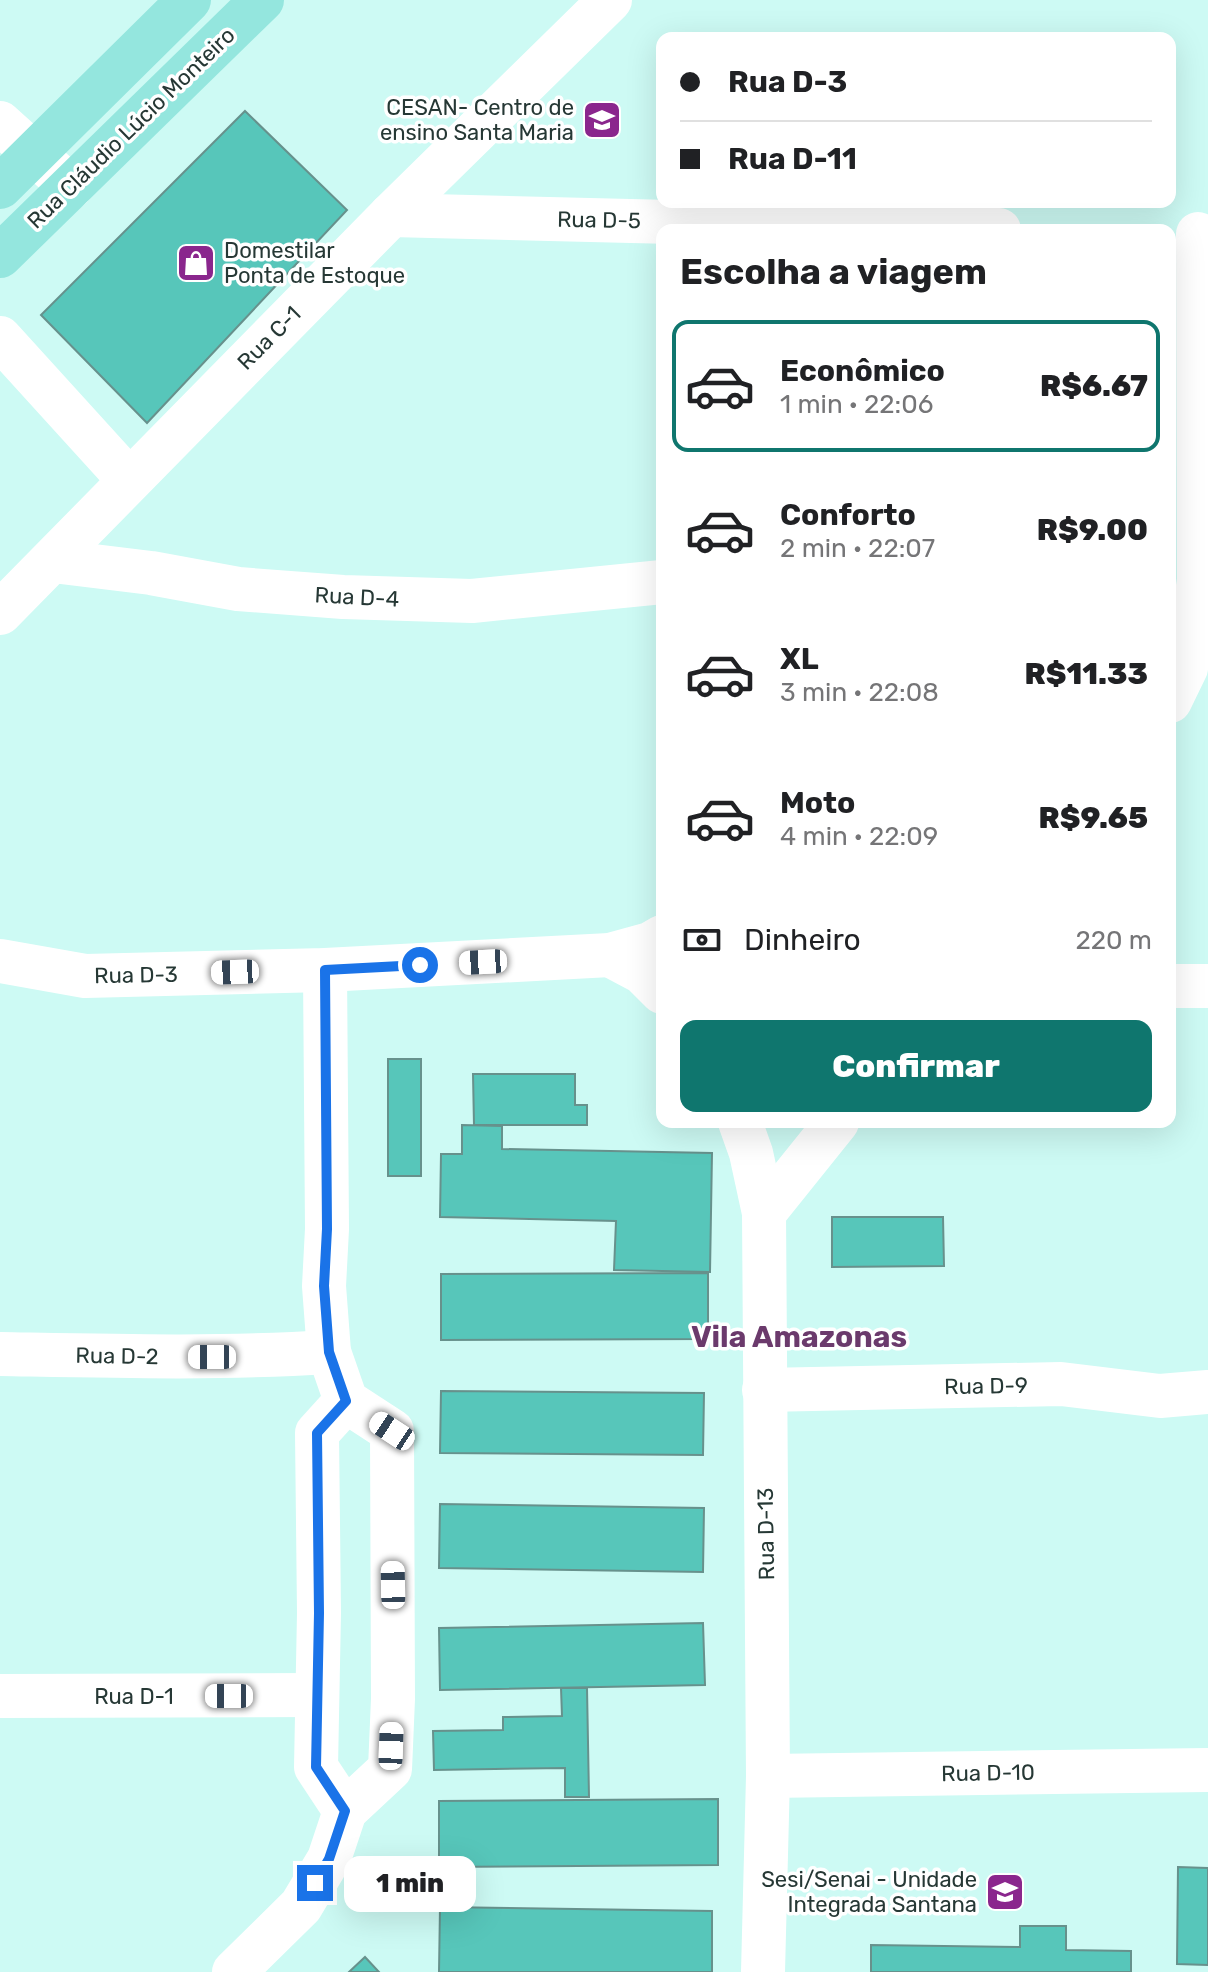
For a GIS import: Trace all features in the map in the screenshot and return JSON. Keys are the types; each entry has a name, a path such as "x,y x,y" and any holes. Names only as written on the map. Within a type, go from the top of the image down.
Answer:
{"main road":[{"path":"0,187 189,0"},
{"name":"Rua Cláudio Lúcio Monteiro","path":"0,256 262,0"}],"street":[{"name":"Rua C-1","path":"0,613 391,215 610,0"},
{"path":"0,123 71,187"},
{"name":"Rua D-5","path":"391,215 756,224"},
{"path":"1176,689 1186,668 1204,580 1192,234"},
{"path":"0,338 129,480"},
{"name":"Rua D-4","path":"53,561 151,573 238,589 343,597 472,601 656,583"},
{"name":"Rua D-3","path":"0,961 85,976 325,970 610,955 656,940"},
{"path":"610,955 642,972 656,986"},
{"path":"234,1972 301,1906 329,1859 345,1811 390,1769 392,1431 346,1401 329,1352 324,1286 327,1229 325,970"},
{"path":"1176,986 1208,986"},
{"name":"Rua D-13","path":"742,1128 764,1213 768,1776 763,1972"},
{"path":"764,1213 832,1128"},
{"name":"Rua D-2","path":"0,1354 257,1357 329,1352"},
{"name":"Rua D-9","path":"764,1390 1061,1384 1160,1396 1208,1392"},
{"path":"345,1811 316,1767 319,1613 317,1433 346,1401"},
{"name":"Rua D-1","path":"0,1696 317,1695"},
{"name":"Rua D-10","path":"768,1776 1208,1770"}],"building":[{"name":"Domestilar Ponta de Estoque","path":"245,111 347,210 147,423 41,315"},
{"path":"388,1059 421,1059 421,1176 388,1176"},
{"path":"473,1074 575,1074 575,1105 587,1105 587,1125 474,1125"},
{"path":"462,1125 502,1126 502,1149 712,1153 710,1272 614,1270 616,1221 440,1217 441,1154 462,1154"},
{"path":"832,1217 943,1217 944,1266 832,1267"},
{"path":"708,1273 708,1339 441,1340 441,1274"},
{"path":"441,1391 704,1393 703,1455 440,1453"},
{"path":"440,1504 704,1508 703,1572 439,1568"},
{"path":"703,1623 705,1685 440,1690 439,1628"},
{"path":"561,1688 587,1688 589,1797 565,1797 565,1768 434,1770 433,1731 503,1730 503,1717 562,1716"},
{"path":"718,1799 718,1865 439,1867 439,1801"},
{"path":"1178,1867 1208,1868 1208,1965 1177,1964"},
{"path":"440,1907 712,1911 712,1972 439,1972"},
{"path":"1020,1926 1066,1926 1066,1950 1131,1951 1131,1972 871,1972 871,1945 1020,1947"},
{"path":"365,1957 379,1972 349,1972"}],"place":[{"name":"CESAN- Centro de ensino Santa Maria","path":"602,120"},
{"name":"Domestilar Ponta de Estoque","path":"196,263"},
{"name":"Sesi/Senai - Unidade Integrada Santana","path":"1005,1892"}],"district":[{"name":"Vila Amazonas","path":"799,1337"}],"route":[{"path":"315,1883 329,1859 345,1811 316,1767 319,1613 317,1433 346,1401 329,1352 324,1286 327,1229 325,970 420,965"}]}
